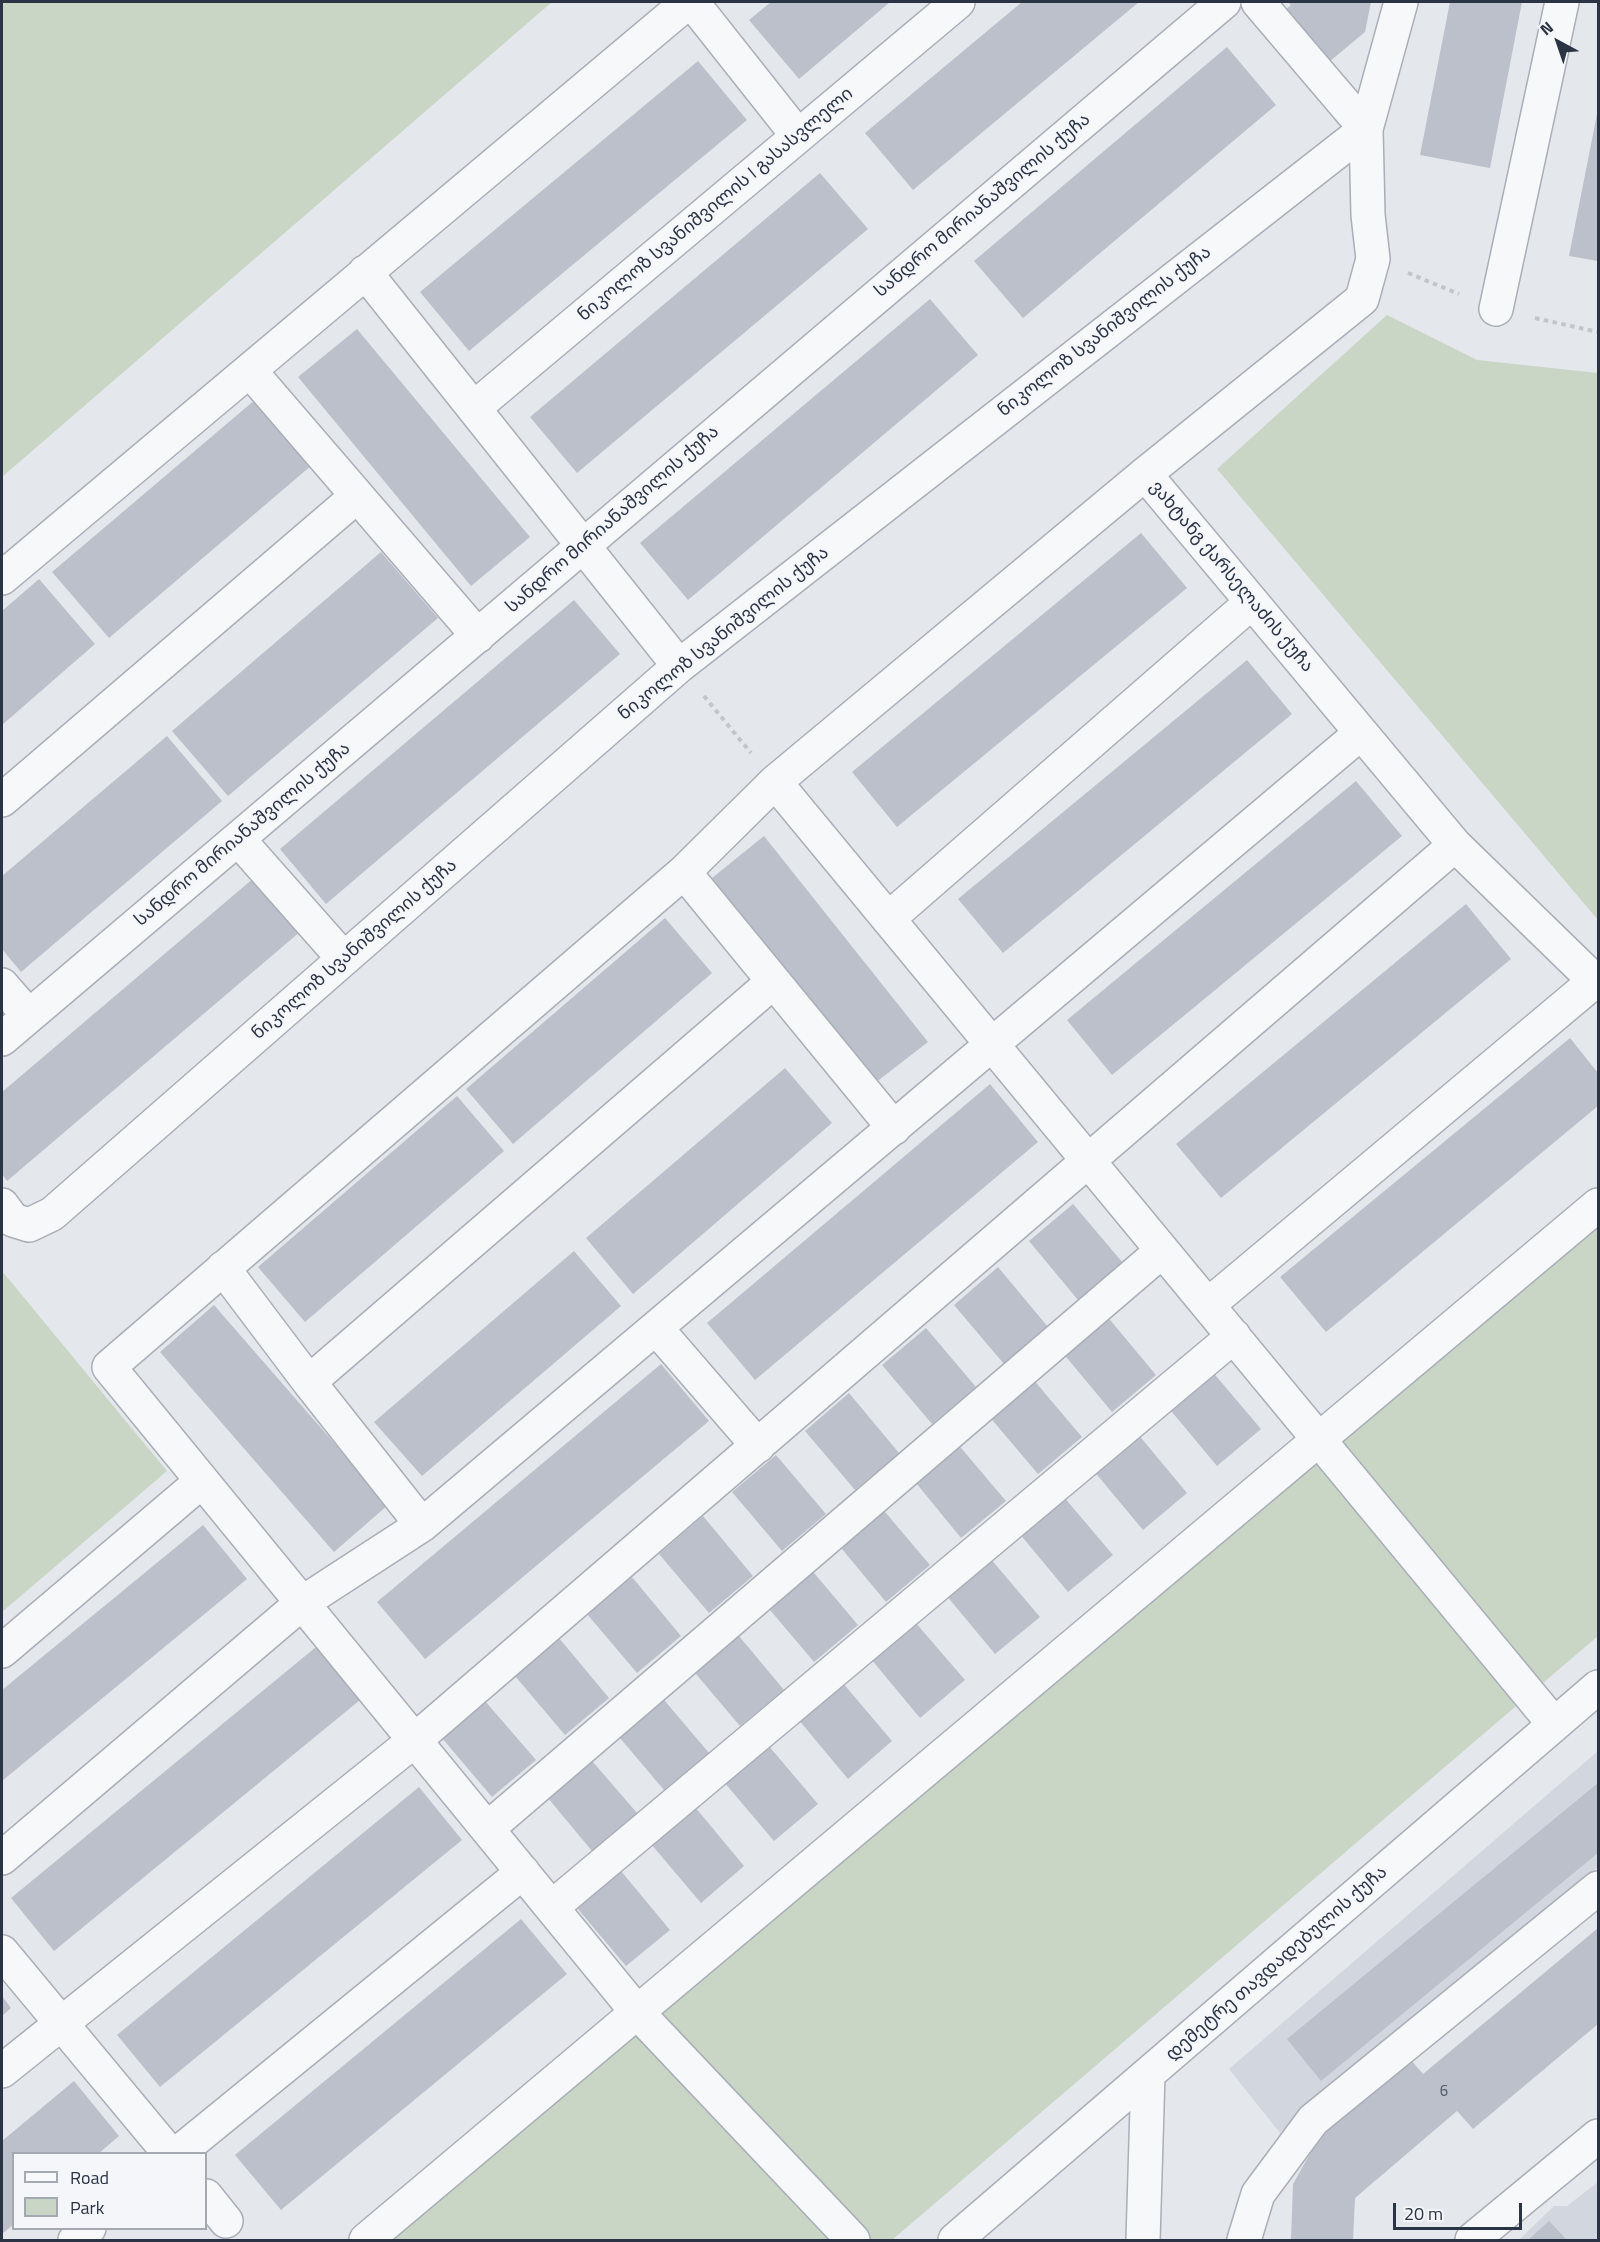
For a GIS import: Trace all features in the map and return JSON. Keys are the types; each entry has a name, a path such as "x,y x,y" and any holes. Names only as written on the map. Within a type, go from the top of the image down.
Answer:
{"street":[{"path":"2,578 690,2 798,136"},
{"name":"ნიკოლოზ სვანიშვილის I გასასვლელი","path":"474,408 958,2"},
{"name":"სანდრო მირიანაშვილის ქუჩა","path":"2,1039 1224,2"},
{"path":"1258,2 1366,129"},
{"path":"1366,129 1401,2"},
{"path":"1496,309 1562,2"},
{"name":"ვახტანგ ქარსელაძის ქუჩა","path":"1366,129 1368,214 1373,259 1362,298 1145,474 1455,845 1597,982"},
{"name":"ნიკოლოზ სვანიშვილის ქუჩა","path":"2,1205 13,1220 29,1225 52,1214 679,666 1366,129"},
{"path":"365,272 679,666"},
{"path":"250,371 478,636"},
{"path":"853,2241 637,2012 109,1367 684,872 775,782 1145,474"},
{"path":"2,800 357,495"},
{"path":"888,919 1252,602"},
{"path":"2,1858 302,1603 422,1525 1361,733"},
{"path":"775,782 1554,1724"},
{"path":"238,839 344,959"},
{"path":"2,2071 60,2022 415,1740 1455,845"},
{"path":"684,872 894,1128"},
{"path":"309,1382 773,982"},
{"path":"1208,1305 1597,982"},
{"path":"2,985 28,1016"},
{"path":"366,2241 1599,1204"},
{"path":"488,1829 1162,1251"},
{"path":"223,1268 422,1525"},
{"path":"656,1328 758,1446"},
{"path":"552,1907 1234,1336"},
{"path":"2,1651 202,1481"},
{"name":"დემეტრე თავდადებულის ქუჩა","path":"973,2235 1148,2074 1599,1687"},
{"path":"179,2152 523,1872"},
{"path":"1244,2241 1258,2194 1313,2120 1599,1888"},
{"path":"2,1952 168,2152"},
{"path":"1143,2241 1148,2074"},
{"path":"1472,2241 1599,2136"},
{"path":"75,2241 88,2230"}],"path":[{"path":"679,666 775,782"}],"shaded area":[{"path":"1598,1751 1598,1867 1280,2133 1229,2069"},
{"path":"1598,2182 1598,2240 1519,2240 1554,2206 1567,2206"}],"green space":[{"path":"2,2 552,2 2,477"},
{"path":"1387,315 1477,360 1598,373 1598,920 1217,469"},
{"path":"1598,1217 1598,1636 892,2240 378,2240"},
{"path":"2,1271 167,1471 2,1612"}],"building":[{"path":"771,2 890,2 799,79 749,20"},
{"path":"1022,2 1139,2 913,190 865,133"},
{"path":"1288,2 1371,2 1365,32 1323,67 1280,15 1291,5"},
{"path":"1450,2 1522,2 1490,168 1420,155"},
{"path":"1227,47 1276,105 1023,318 974,261"},
{"path":"698,61 747,120 469,351 420,292"},
{"path":"1598,114 1598,261 1569,256"},
{"path":"820,173 868,229 577,473 530,417"},
{"path":"930,299 978,355 688,600 640,543"},
{"path":"357,329 530,537 471,586 298,377"},
{"path":"256,399 312,465 109,638 52,572"},
{"path":"1141,533 1187,588 897,827 852,772"},
{"path":"381,552 438,618 228,796 172,731"},
{"path":"39,579 95,644 2,725 2,611"},
{"path":"574,600 620,654 326,904 280,849"},
{"path":"1247,660 1292,714 1003,953 958,899"},
{"path":"167,736 222,801 21,972 2,949 2,876"},
{"path":"1356,781 1402,836 1112,1075 1067,1020"},
{"path":"764,836 928,1042 875,1083 712,878"},
{"path":"255,877 301,931 7,1181 2,1174 2,1092"},
{"path":"1466,904 1511,959 1221,1198 1176,1144"},
{"path":"665,918 712,973 513,1144 466,1089"},
{"path":"1570,1038 1598,1073 1598,1106 1326,1332 1280,1277"},
{"path":"785,1068 832,1123 633,1294 586,1238"},
{"path":"990,1084 1038,1142 755,1380 707,1323"},
{"path":"457,1096 504,1151 305,1322 258,1267"},
{"path":"1073,1204 1123,1263 1078,1300 1029,1241"},
{"path":"574,1251 621,1306 422,1476 374,1422"},
{"path":"998,1267 1048,1327 1004,1364 954,1305"},
{"path":"214,1305 388,1505 334,1552 160,1352"},
{"path":"1106,1315 1156,1375 1112,1412 1062,1352"},
{"path":"926,1328 976,1387 932,1424 882,1365"},
{"path":"661,1364 709,1421 425,1659 377,1602"},
{"path":"1211,1370 1261,1429 1217,1466 1167,1406"},
{"path":"1032,1378 1082,1437 1038,1474 988,1415"},
{"path":"849,1393 899,1453 855,1490 805,1431"},
{"path":"1137,1433 1187,1493 1143,1530 1093,1470"},
{"path":"956,1442 1006,1501 961,1538 912,1478"},
{"path":"776,1455 826,1514 782,1551 732,1492"},
{"path":"1063,1496 1113,1555 1068,1592 1019,1533"},
{"path":"880,1506 930,1565 886,1602 837,1543"},
{"path":"703,1516 753,1576 709,1613 659,1554"},
{"path":"203,1525 247,1579 2,1781 2,1690"},
{"path":"990,1558 1040,1617 995,1654 946,1595"},
{"path":"809,1567 858,1625 814,1662 765,1604"},
{"path":"632,1577 681,1636 637,1673 587,1614"},
{"path":"915,1622 965,1680 920,1718 871,1659"},
{"path":"734,1630 784,1690 740,1726 690,1667"},
{"path":"559,1638 609,1698 565,1735 515,1676"},
{"path":"316,1647 360,1700 54,1951 11,1898"},
{"path":"842,1682 892,1741 848,1779 798,1719"},
{"path":"659,1694 709,1753 664,1790 614,1731"},
{"path":"485,1701 536,1760 492,1797 442,1738"},
{"path":"768,1745 818,1804 774,1841 724,1782"},
{"path":"587,1755 637,1813 592,1851 543,1792"},
{"path":"1598,1783 1598,1853 1321,2081 1287,2039"},
{"path":"419,1787 462,1840 160,2087 117,2035"},
{"path":"695,1807 744,1866 701,1903 651,1844"},
{"path":"621,1871 670,1930 626,1966 577,1908"},
{"path":"521,1919 567,1974 281,2210 235,2155"},
{"path":"1598,1928 1598,2024 1473,2129 1457,2111 1355,2198 1353,2240 1291,2240 1293,2184 1317,2141 1349,2110 1410,2059 1423,2074"},
{"path":"2,1996 11,2008 2,2016"},
{"path":"74,2081 119,2136 100,2152 12,2152 12,2226 2,2234 2,2141"},
{"path":"1549,2221 1567,2240 1528,2240"}]}
